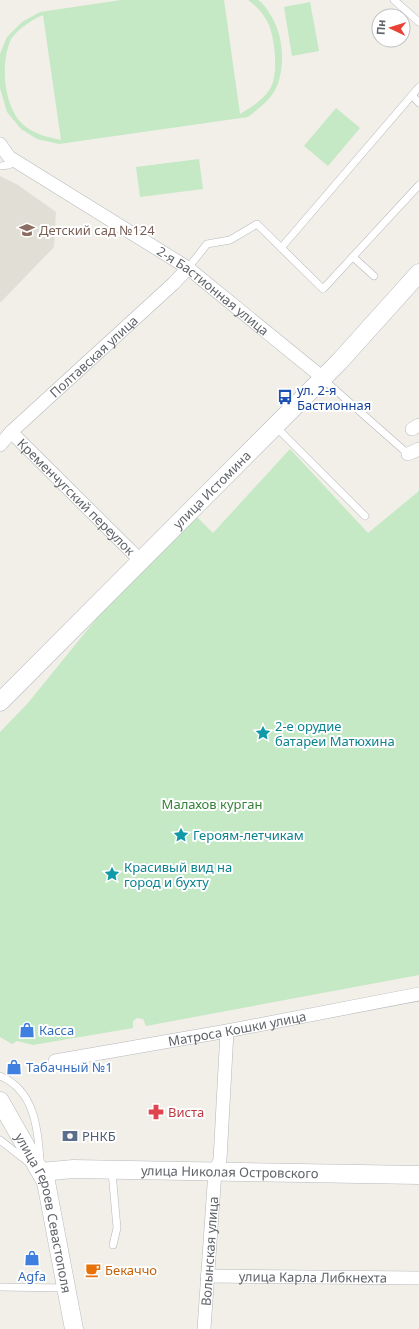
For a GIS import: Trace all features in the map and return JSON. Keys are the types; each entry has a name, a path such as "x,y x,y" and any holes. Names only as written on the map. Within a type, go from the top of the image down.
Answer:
{"main road":[{"name":"улица Истомина","path":"0,702 323,378 419,274"},
{"name":"улица Героев Севастополя","path":"0,1101 46,1182 74,1329"},
{"name":"улица Николая Островского","path":"41,1172 73,1169 419,1175"}],"street":[{"name":"2-я Бастионная улица","path":"0,144 9,157 15,161 188,268 323,378"},
{"name":"Полтавская улица","path":"0,445 11,432 174,283 188,268"},
{"name":"Кременчугский переулок","path":"11,432 141,561"},
{"name":"Матроса Кошки улица","path":"55,1061 227,1031 419,994"},
{"name":"Волынская улица","path":"204,1329 215,1171 220,1160 227,1031"},
{"name":"улица Карла Либкнехта","path":"207,1276 419,1278"}],"lane":[{"path":"394,0 419,22"},
{"path":"281,248 419,87"},
{"path":"412,95 419,103"},
{"path":"0,166 9,165 15,161"},
{"path":"188,268 207,244 230,240 257,224 323,289 419,185"},
{"path":"353,257 374,276"},
{"path":"323,378 414,452"},
{"path":"275,426 365,516"},
{"path":"0,1076 7,1079 24,1094 29,1104 38,1136 41,1172"},
{"path":"0,1140 41,1172"},
{"path":"112,1172 117,1228 113,1245"},
{"path":"0,1287 66,1288"}],"shaded area":[{"name":"Детский сад №124","path":"0,176 18,185 56,212 54,247 0,303"}],"green space":[{"path":"121,0 224,0 240,114 254,105 266,94 274,79 275,53 270,27 261,12 248,0 258,0 264,5 273,19 280,37 282,47 282,67 280,77 272,95 248,117 59,144 37,139 21,129 7,112 0,88 0,54 7,37 22,22 40,12","holes":["43,15 61,140 38,134 26,127 18,119 12,109 6,86 5,60 11,39 26,25"]},
{"path":"310,2 319,51 292,56 284,7"},
{"path":"336,108 360,128 328,166 304,146"},
{"path":"199,159 203,189 140,197 136,167"},
{"name":"Малахов курган","path":"290,449 368,533 419,491 419,975 146,1026 143,1019 137,1018 133,1021 133,1028 33,1045 17,1041 12,1044 0,1037 0,732 28,703 97,618 197,517 213,533"}],"place":[{"name":"Детский сад №124","path":"27,230"},
{"name":"ул. 2-я Бастионная","path":"285,397"},
{"name":"2-е орудие батареи Матюхина","path":"263,733"},
{"name":"Героям-летчикам","path":"181,835"},
{"name":"Красивый вид на город и бухту","path":"112,874"},
{"name":"Касса","path":"27,1030"},
{"name":"Табачный №1","path":"14,1067"},
{"name":"Виста","path":"156,1112"},
{"name":"РНКБ","path":"70,1136"},
{"name":"Agfa","path":"32,1258"},
{"name":"Бекаччо","path":"93,1270"}]}
